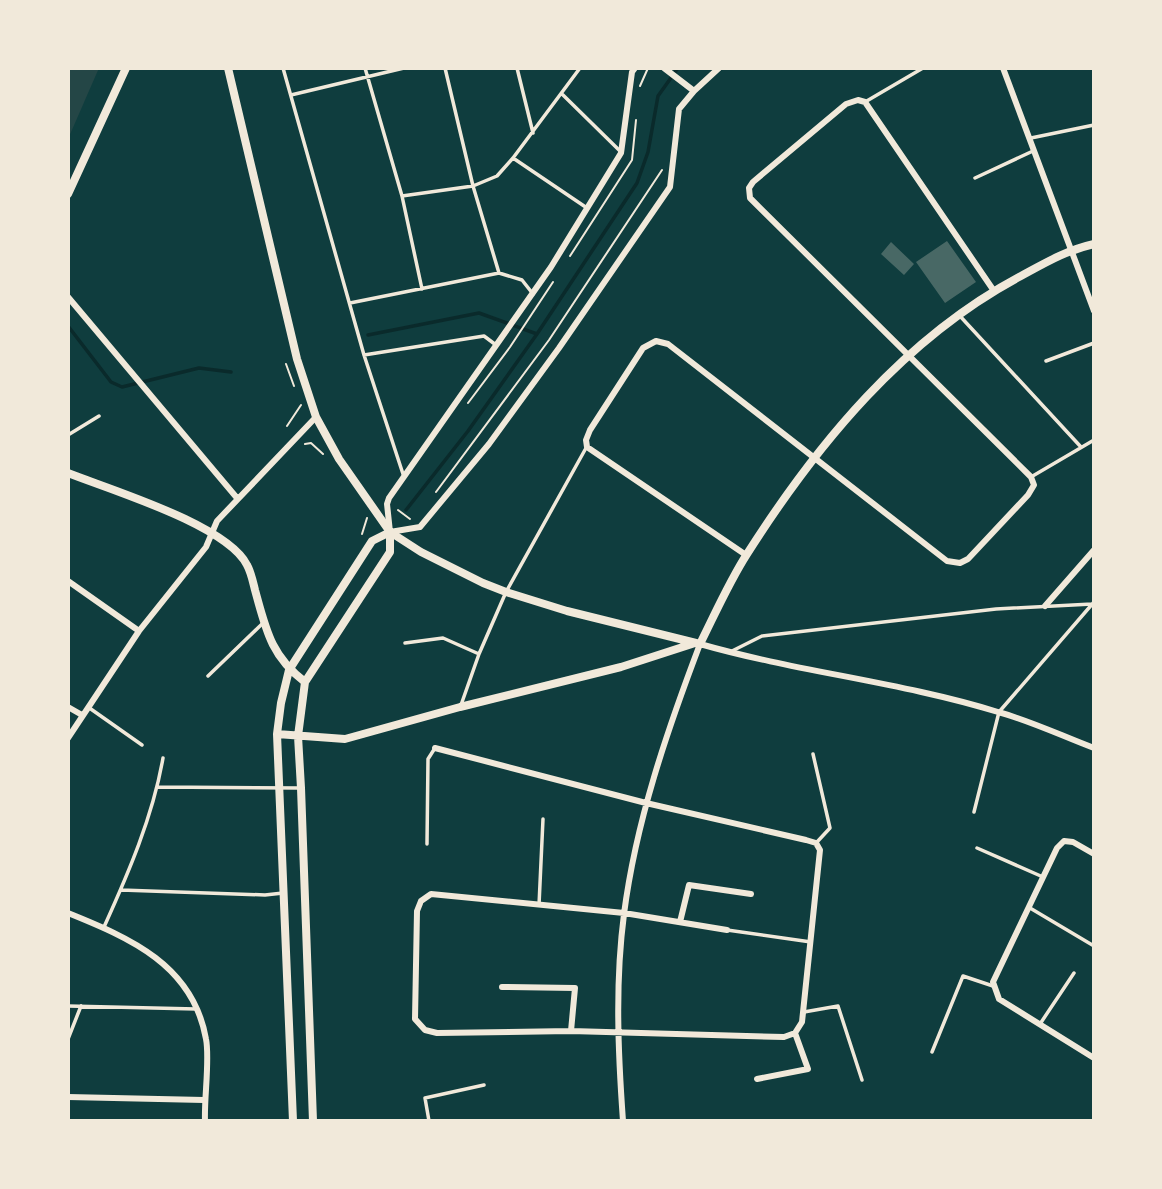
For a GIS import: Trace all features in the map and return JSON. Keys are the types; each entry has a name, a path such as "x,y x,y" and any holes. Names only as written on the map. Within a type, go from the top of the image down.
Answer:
{"street":[{"path":"68,194 126,68"},
{"path":"228,68 297,359 316,417 339,459 390,532 421,552 506,592 567,611 730,652 850,676 999,712 1094,748"},
{"path":"313,1121 298,736 305,682 390,551 387,504 403,474 533,294 621,153 632,72 635,68"},
{"path":"664,68 694,91"},
{"path":"293,1121 277,733 289,670 372,541 390,532 419,527 489,444 559,348 670,187 679,109 719,68"},
{"path":"1003,68 1094,311"},
{"path":"746,555 587,447 586,440 590,430 643,348 656,341 668,344 947,561 960,563 968,559 1028,495 1034,485 1031,477 750,198 749,188 753,182 846,104 858,100 866,102 993,290"},
{"path":"623,1121 617,1033 624,914 646,803 698,643 746,555 814,458 859,405 909,355 993,290 1071,249 1094,244"},
{"path":"68,297 237,498"},
{"path":"68,738 139,631 206,547 210,532 217,521 316,417"},
{"path":"68,473 194,522 237,552 247,565 270,642 289,670 305,682"},
{"path":"1045,606 1094,550"},
{"path":"68,581 139,631"},
{"path":"277,733 345,739 460,706 621,667 698,643"},
{"path":"68,707 82,715"},
{"path":"435,748 646,803 816,843 821,850 802,1022 795,1033 784,1037 571,1031 437,1033 425,1030 415,1019 417,911 421,901 431,894 624,914 727,930"},
{"path":"1094,854 1073,842 1063,841 1056,848 993,982 999,999 1094,1058"},
{"path":"680,922 689,885 751,894"},
{"path":"68,913 133,941 159,960 181,984 196,1009 206,1040 205,1121"},
{"path":"502,987 575,988 571,1031"},
{"path":"757,1079 808,1069 795,1033"},
{"path":"68,1097 204,1100"}],"lane":[{"path":"283,68 364,355 403,474"},
{"path":"365,68 402,196 422,289"},
{"path":"291,95 404,68"},
{"path":"445,68 473,186 499,273"},
{"path":"517,68 533,133"},
{"path":"402,196 473,186 497,176 533,133 580,68"},
{"path":"866,102 923,68"},
{"path":"562,94 621,153"},
{"path":"1030,139 1094,125"},
{"path":"975,178 1034,150"},
{"path":"513,158 587,208"},
{"path":"350,303 499,273 522,279 533,294"},
{"path":"959,315 1081,447"},
{"path":"364,355 484,336 498,342"},
{"path":"1046,361 1094,343"},
{"path":"68,435 99,416"},
{"path":"1031,477 1094,440"},
{"path":"460,706 506,592 587,447"},
{"path":"730,652 762,636 996,609 1093,603"},
{"path":"974,813 999,712 1093,603"},
{"path":"208,676 264,622"},
{"path":"405,643 443,638 479,654"},
{"path":"88,707 142,745"},
{"path":"427,844 428,759 435,748"},
{"path":"813,754 830,828 816,843"},
{"path":"104,928 121,890 158,787 163,758"},
{"path":"158,787 279,790 301,788"},
{"path":"539,905 543,819"},
{"path":"977,848 1043,877"},
{"path":"121,890 265,895 284,893"},
{"path":"1029,908 1094,946"},
{"path":"727,930 811,942"},
{"path":"1040,1024 1074,973"},
{"path":"932,1052 963,976 994,986"},
{"path":"68,1006 196,1009"},
{"path":"68,1039 81,1006"},
{"path":"803,1012 838,1006 862,1080"},
{"path":"429,1121 425,1098 484,1085"}],"path":[{"path":"429,500 550,340 662,169"},
{"path":"510,347 530,317"},
{"path":"286,364 294,385"},
{"path":"288,426 301,407 298,396"},
{"path":"387,504 419,527"}],"shaded area":[{"path":"68,68 99,68 68,139"}],"building":[{"path":"947,241 976,282 945,303 916,262"},
{"path":"891,242 914,264 904,275 881,254"}],"waterway":[{"path":"406,510 468,431 537,334 637,183 648,152 658,96 678,68"},
{"path":"368,335 479,313 537,334"},
{"path":"68,326 111,382 122,387 199,368 231,372"}]}
